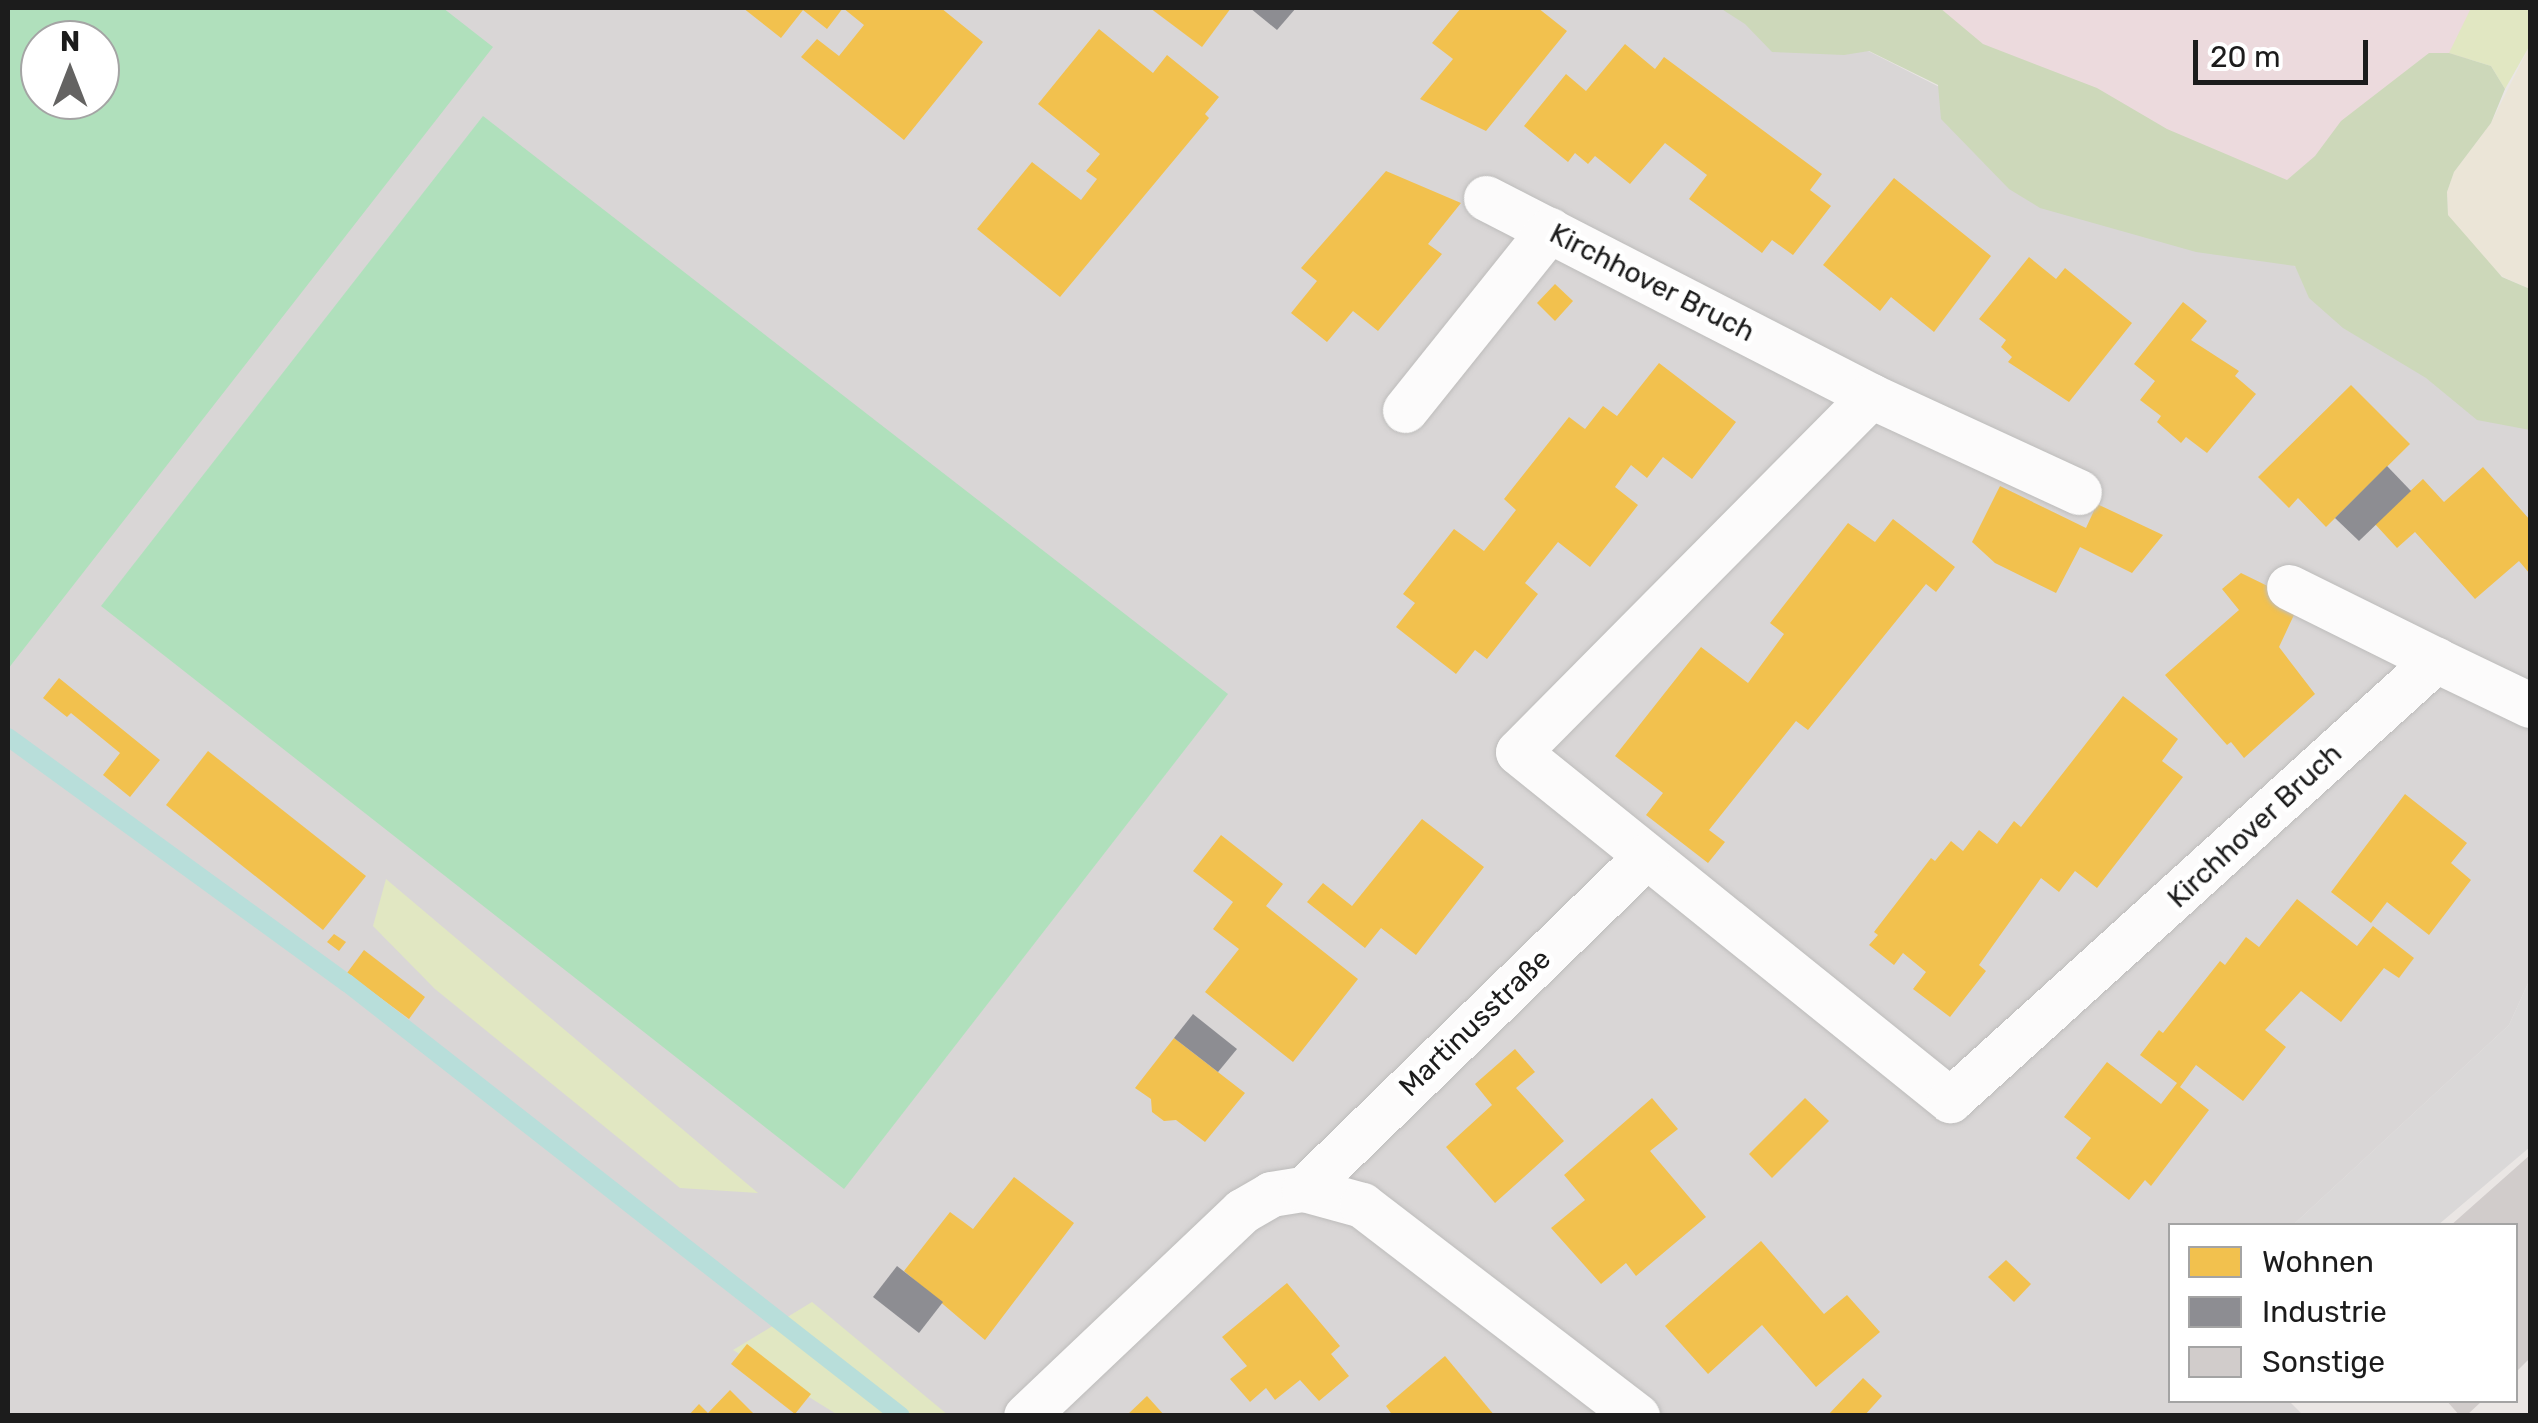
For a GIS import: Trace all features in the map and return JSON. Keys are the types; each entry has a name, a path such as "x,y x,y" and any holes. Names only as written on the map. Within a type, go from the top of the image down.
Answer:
{"street":[{"name":"Kirchhover Bruch","path":"1486,198 1871,396 2079,492"},
{"path":"1405,410 1549,230"},
{"path":"1646,856 1518,752 1871,396"},
{"path":"2288,587 2530,705"},
{"name":"Kirchhover Bruch","path":"1646,856 1950,1100 2436,660"},
{"name":"Martinusstraße","path":"1026,1416 1242,1211 1270,1194 1304,1189 1646,856"},
{"path":"1304,1189 1362,1205 1637,1416"}],"shaded area":[{"path":"8,8 1783,8 2530,385 2530,979 2509,1025 2295,1223 2168,1223 2168,1403 2291,1403 2303,1415 8,1416"},
{"path":"1875,8 2494,8 2366,256"},
{"path":"2530,45 2530,289 2503,277 2472,248 2448,215 2447,192 2454,172 2491,123"},
{"path":"2530,979 2530,1147 2440,1223 2295,1223 2509,1025"}],"green space":[{"path":"8,8 443,8 493,47 8,669"},
{"path":"1720,8 1940,8 1983,44 2097,88 2167,129 2287,180 2315,156 2341,121 2429,53 2449,53 2491,66 2505,89 2491,123 2454,172 2447,192 2448,215 2502,277 2530,289 2530,430 2477,420 2426,378 2343,328 2309,298 2295,266 2196,252 2040,208 2009,189 1941,119 1938,85 1869,51 1844,55 1772,52 1745,24"},
{"path":"2471,8 2530,8 2530,45 2505,89 2491,66 2449,53"},
{"path":"483,116 1228,694 844,1189 101,606"},
{"path":"386,879 758,1193 680,1188 435,989 373,926"},
{"path":"812,1302 948,1415 838,1415 733,1350"}],"building: Wohnen":[{"path":"743,8 843,8 827,29 803,10 781,38"},
{"path":"843,8 941,8 983,42 904,140 801,57 817,39 839,56 864,25"},
{"path":"1150,8 1231,8 1202,47"},
{"path":"1461,8 1538,8 1567,31 1486,131 1420,99 1453,59 1432,43"},
{"path":"1099,29 1153,73 1167,55 1219,97 1205,114 1209,118 1060,297 977,229 1032,162 1081,200 1097,179 1086,171 1100,154 1038,104"},
{"path":"1625,44 1655,69 1664,57 1822,174 1810,190 1831,206 1793,255 1772,240 1762,253 1689,199 1707,175 1665,143 1630,184 1595,156 1588,164 1575,153 1568,162 1524,126 1566,74 1586,91"},
{"path":"1386,171 1461,203 1428,244 1442,254 1378,331 1353,311 1327,342 1291,313 1317,281 1301,268"},
{"path":"1894,178 1991,256 1934,332 1891,297 1880,311 1823,265"},
{"path":"2029,257 2056,279 2065,268 2132,323 2069,402 2008,362 2012,357 2001,347 2006,340 1979,319"},
{"path":"1555,284 1573,301 1555,321 1537,303"},
{"path":"2183,302 2207,321 2191,340 2239,371 2235,376 2256,394 2207,453 2186,437 2181,443 2157,422 2161,416 2140,400 2155,381 2134,364"},
{"path":"1659,363 1736,422 1692,479 1663,457 1647,478 1631,465 1615,487 1638,505 1590,567 1558,542 1525,583 1538,594 1487,659 1475,650 1456,674 1396,627 1415,603 1403,594 1454,529 1484,551 1516,510 1504,499 1569,417 1585,429 1603,406 1617,416"},
{"path":"2351,385 2410,444 2326,527 2298,498 2289,508 2258,477"},
{"path":"2483,467 2530,520 2530,574 2519,561 2475,599 2415,532 2397,548 2375,524 2423,479 2444,502"},
{"path":"2000,486 2086,528 2097,504 2163,535 2132,573 2080,547 2056,593 1995,563 1972,542"},
{"path":"1893,519 1955,567 1936,592 1926,584 1808,730 1796,721 1709,830 1725,842 1708,863 1646,815 1663,793 1615,756 1701,647 1748,683 1784,634 1770,623 1848,523 1875,542"},
{"path":"2241,573 2300,602 2279,647 2315,694 2244,758 2231,742 2227,745 2165,675 2239,610 2222,589"},
{"path":"59,678 160,760 130,797 103,775 120,753 71,713 67,717 43,698"},
{"path":"2123,696 2178,739 2162,761 2183,777 2097,888 2075,871 2059,892 2041,878 1979,965 1986,971 1950,1017 1913,989 1926,972 1903,953 1894,965 1869,945 1878,935 1874,932 1931,858 1935,861 1951,841 1963,851 1979,830 1997,844 2014,821 2021,827"},
{"path":"208,751 366,876 323,930 166,805"},
{"path":"2405,794 2467,843 2451,863 2471,880 2429,935 2387,902 2371,923 2331,892"},
{"path":"1422,819 1484,867 1416,955 1381,928 1365,948 1307,902 1323,883 1352,906"},
{"path":"1221,835 1283,884 1266,906 1358,979 1293,1062 1205,992 1239,949 1213,929 1233,902 1193,871"},
{"path":"2297,899 2357,946 2373,926 2414,958 2399,978 2384,968 2341,1022 2301,991 2265,1030 2286,1047 2243,1101 2196,1065 2180,1087 2209,1110 2151,1186 2145,1180 2129,1200 2076,1158 2091,1138 2064,1117 2107,1062 2161,1104 2177,1083 2140,1055 2159,1030 2163,1033 2220,961 2225,965 2246,937 2259,947"},
{"path":"334,934 346,942 339,951 327,942"},
{"path":"364,950 425,997 409,1019 347,973"},
{"path":"1174,1038 1245,1093 1205,1142 1176,1120 1164,1121 1152,1112 1151,1099 1135,1088"},
{"path":"1515,1049 1535,1072 1516,1088 1564,1141 1495,1203 1446,1147 1492,1105 1475,1084"},
{"path":"1652,1098 1678,1129 1650,1151 1706,1217 1636,1276 1626,1263 1601,1284 1551,1228 1585,1200 1564,1175"},
{"path":"1805,1098 1829,1121 1772,1178 1749,1154"},
{"path":"1014,1177 1074,1223 985,1340 904,1271 950,1212 973,1229"},
{"path":"1761,1241 1824,1314 1847,1295 1880,1332 1816,1387 1762,1325 1708,1374 1665,1326"},
{"path":"2006,1260 2031,1284 2014,1302 1988,1277"},
{"path":"1287,1283 1340,1346 1331,1354 1349,1376 1319,1401 1300,1380 1275,1400 1266,1388 1250,1402 1230,1379 1247,1366 1222,1337"},
{"path":"747,1344 811,1394 795,1414 731,1364"},
{"path":"1445,1356 1495,1416 1393,1416 1386,1406"},
{"path":"1863,1378 1882,1396 1864,1416 1827,1416"},
{"path":"730,1390 756,1416 688,1416 699,1404 708,1413"},
{"path":"1147,1396 1165,1416 1126,1416"}],"building: Industrie":[{"path":"1250,8 1296,8 1277,30"},
{"path":"2387,466 2411,491 2359,541 2335,518"},
{"path":"1193,1014 1237,1049 1218,1072 1174,1038"},
{"path":"897,1266 943,1302 919,1333 873,1297"}],"building: Sonstige":[{"path":"2530,1155 2530,1358 2518,1370 2518,1223 2453,1223"},
{"path":"2449,1403 2480,1403 2466,1416 2460,1416"}],"waterway":[{"path":"8,737 347,983 901,1416"}]}
